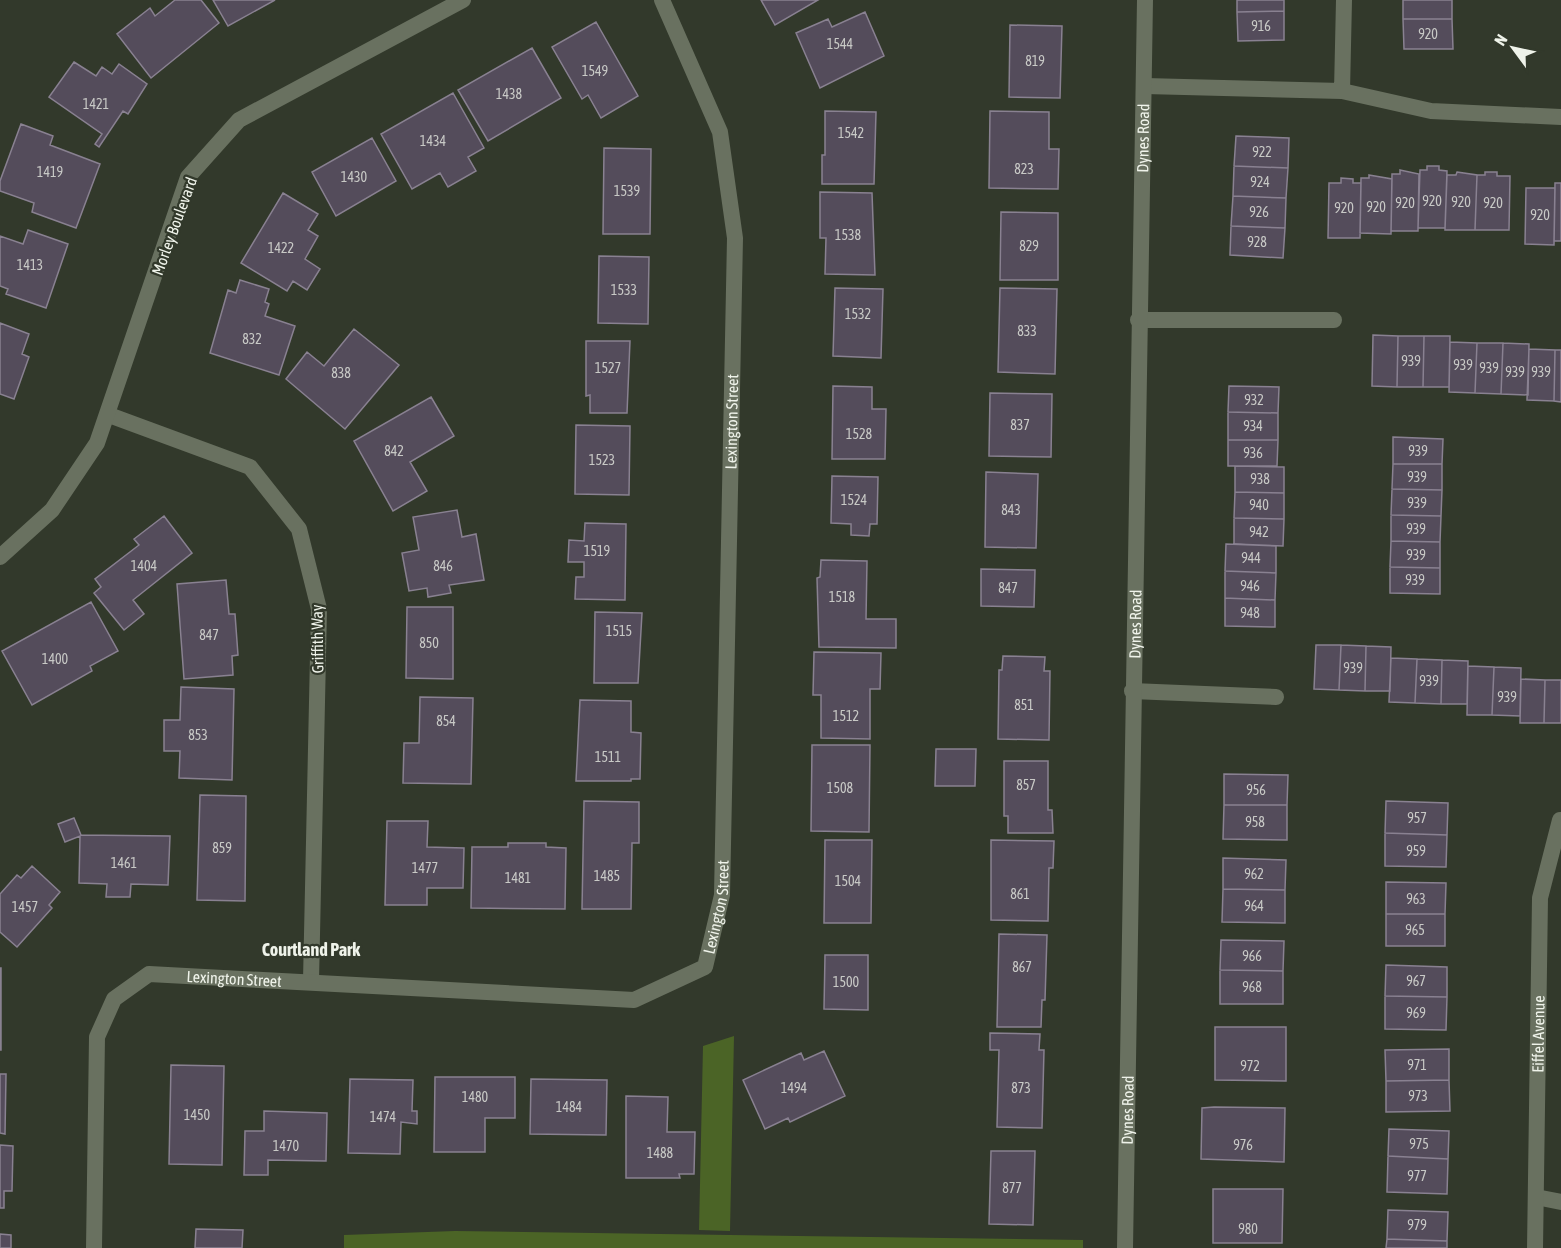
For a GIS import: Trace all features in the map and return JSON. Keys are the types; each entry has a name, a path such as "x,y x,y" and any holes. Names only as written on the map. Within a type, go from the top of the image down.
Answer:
{"street":[{"name":"Morley Boulevard","path":"0,557 52,510 97,443 109,415 188,177 238,120 463,0"},
{"name":"Lexington Street","path":"94,1248 97,1037 114,999 149,974 634,1000 705,967 722,895 735,238 720,132 662,0"},
{"name":"Dynes Road","path":"1125,1248 1132,692 1145,0"},
{"path":"1342,91 1344,0"},
{"path":"1145,86 1342,91 1431,111 1561,117"},
{"path":"1138,320 1334,320"},
{"name":"Griffith Way","path":"109,415 250,467 299,530 319,609 311,981"},
{"path":"1132,692 1276,697"},
{"name":"Eiffel Avenue","path":"1535,1248 1540,898 1560,818"},
{"path":"1536,1197 1561,1202"}],"green space":[{"path":"734,1036 730,1231 699,1230 703,1046"},
{"path":"455,1231 1083,1240 1083,1248 344,1248 344,1235"}],"building":[{"path":"175,0 201,0 219,23 151,78 117,34 150,8 155,16"},
{"path":"213,0 275,0 228,26"},
{"path":"761,0 818,0 775,25"},
{"path":"1237,0 1284,0 1284,11 1237,12"},
{"path":"1403,0 1452,0 1452,19 1403,19"},
{"path":"1284,11 1284,40 1238,41 1237,12"},
{"path":"865,12 884,56 820,88 796,33 828,19 832,27"},
{"path":"1403,19 1452,19 1453,49 1404,49"},
{"path":"596,22 638,96 601,118 588,95 582,99 552,47"},
{"path":"1010,25 1062,26 1060,98 1009,97"},
{"path":"532,48 561,98 488,141 458,90"},
{"path":"74,62 96,76 102,67 112,74 119,64 147,84 128,114 123,111 99,147 95,144 102,134 49,97"},
{"path":"453,93 484,148 468,157 476,171 448,187 440,173 412,189 381,134"},
{"path":"825,111 876,112 874,184 822,184 822,155 825,155"},
{"path":"990,111 1049,112 1049,149 1059,149 1058,189 989,188"},
{"path":"21,124 53,136 50,145 100,164 76,228 32,212 34,203 0,191 0,181"},
{"path":"1236,136 1289,138 1288,168 1234,166"},
{"path":"372,138 396,181 336,216 312,172"},
{"path":"604,148 651,149 650,234 603,234"},
{"path":"1234,166 1288,168 1286,198 1233,196"},
{"path":"1427,166 1439,166 1439,170 1447,171 1445,228 1418,228 1420,170 1427,170"},
{"path":"1400,170 1419,174 1418,231 1391,231 1392,174 1400,174"},
{"path":"1457,172 1477,175 1475,230 1445,230 1447,175 1456,175"},
{"path":"1485,172 1497,172 1497,176 1510,176 1509,230 1475,230 1477,175 1485,175"},
{"path":"1369,175 1392,179 1391,234 1360,233 1361,178 1369,178"},
{"path":"1341,178 1353,179 1353,183 1361,183 1360,238 1328,238 1329,183 1341,183"},
{"path":"1555,183 1561,183 1561,241 1554,241"},
{"path":"1526,188 1555,188 1554,245 1525,244"},
{"path":"820,192 872,193 875,275 825,274 826,238 820,238"},
{"path":"283,193 318,214 308,230 318,236 305,259 320,269 307,290 293,281 287,291 241,263"},
{"path":"1233,196 1286,198 1285,228 1231,226"},
{"path":"1001,212 1058,213 1058,280 1000,280"},
{"path":"1231,226 1285,228 1283,258 1230,255"},
{"path":"28,230 68,244 46,308 6,294 8,289 0,286 0,236 23,244"},
{"path":"599,256 649,257 648,324 598,323"},
{"path":"240,280 269,289 265,302 269,304 265,316 295,326 279,375 210,353 228,290 236,293"},
{"path":"835,288 883,289 881,358 833,356"},
{"path":"1000,288 1057,289 1055,374 998,372"},
{"path":"0,323 29,334 22,354 29,357 14,399 0,394"},
{"path":"354,329 399,365 345,429 286,379 307,352 324,366"},
{"path":"1373,335 1398,336 1397,387 1372,386"},
{"path":"1398,336 1424,336 1423,387 1397,387"},
{"path":"1424,336 1450,336 1449,387 1423,387"},
{"path":"586,341 630,341 627,413 590,413 590,395 586,396"},
{"path":"1450,342 1477,343 1475,393 1449,392"},
{"path":"1477,343 1503,343 1501,394 1475,393"},
{"path":"1503,343 1529,344 1528,395 1501,394"},
{"path":"1529,349 1555,350 1554,401 1527,400"},
{"path":"1555,350 1561,350 1561,402 1554,401"},
{"path":"833,386 872,387 872,409 886,409 885,459 832,459"},
{"path":"1229,386 1279,387 1278,413 1228,412"},
{"path":"990,393 1052,394 1051,457 989,456"},
{"path":"431,397 454,436 410,462 427,491 393,511 354,441"},
{"path":"1228,412 1278,413 1278,440 1228,440"},
{"path":"576,425 630,426 629,495 575,494"},
{"path":"1393,437 1443,439 1442,464 1393,464"},
{"path":"1228,440 1278,440 1277,466 1228,466"},
{"path":"1393,464 1442,464 1442,490 1392,489"},
{"path":"1235,466 1284,467 1284,493 1235,492"},
{"path":"986,472 1038,474 1036,548 985,547"},
{"path":"832,476 878,477 877,524 870,524 869,536 851,535 851,524 831,523"},
{"path":"1392,489 1442,490 1441,516 1391,515"},
{"path":"1235,492 1284,493 1284,519 1234,518"},
{"path":"457,510 462,537 476,534 484,580 449,585 451,593 428,597 427,588 409,591 402,553 419,550 413,517"},
{"path":"1391,515 1441,516 1440,542 1391,541"},
{"path":"164,516 192,553 133,600 144,614 124,630 94,593 101,587 95,579 139,545 134,539"},
{"path":"1234,518 1284,519 1283,546 1234,544"},
{"path":"585,523 626,524 625,600 575,599 576,577 584,577 584,562 568,562 569,540 584,541"},
{"path":"1391,541 1440,542 1440,568 1390,567"},
{"path":"1226,544 1276,546 1276,573 1225,571"},
{"path":"821,560 867,561 866,619 896,619 896,648 819,647 817,578 820,577"},
{"path":"1390,567 1440,568 1440,594 1390,593"},
{"path":"981,569 1035,570 1034,607 981,606"},
{"path":"1225,571 1276,573 1275,600 1225,598"},
{"path":"226,580 229,614 235,614 238,655 232,656 233,675 184,679 177,584"},
{"path":"1225,598 1275,600 1275,627 1225,626"},
{"path":"91,602 118,651 90,666 92,671 32,705 2,651"},
{"path":"407,607 453,607 453,679 406,678"},
{"path":"595,612 642,613 638,683 594,683"},
{"path":"1316,645 1341,645 1339,690 1314,689"},
{"path":"1341,645 1366,646 1365,691 1339,690"},
{"path":"1366,646 1391,647 1390,691 1365,691"},
{"path":"814,652 881,653 880,689 870,689 870,739 821,738 821,695 813,695"},
{"path":"1003,656 1045,657 1044,671 1050,671 1049,740 998,739 999,670 1002,670"},
{"path":"1391,658 1417,659 1415,703 1389,702"},
{"path":"1417,659 1442,660 1441,704 1415,703"},
{"path":"1442,660 1468,661 1467,704 1441,704"},
{"path":"1468,666 1494,667 1492,715 1467,715"},
{"path":"1494,667 1521,668 1520,716 1492,715"},
{"path":"1521,679 1545,680 1544,723 1520,723"},
{"path":"1545,680 1561,680 1561,723 1544,723"},
{"path":"181,687 234,689 232,780 179,778 180,751 164,751 164,720 180,720"},
{"path":"420,697 473,698 471,784 403,783 404,743 419,743"},
{"path":"580,700 631,701 631,732 641,733 640,779 576,781"},
{"path":"812,745 870,745 869,832 811,831"},
{"path":"936,749 976,749 975,786 935,786"},
{"path":"1004,761 1048,761 1048,810 1052,810 1053,833 1008,833 1008,816 1004,816"},
{"path":"1224,774 1288,775 1287,805 1224,805"},
{"path":"200,795 246,796 245,901 197,900"},
{"path":"584,801 639,802 639,843 632,843 631,909 582,909"},
{"path":"1386,801 1448,803 1447,835 1385,833"},
{"path":"1224,805 1287,805 1287,840 1223,839"},
{"path":"74,818 81,835 170,836 168,885 131,884 130,897 106,897 107,884 79,883 80,836 65,842 58,824"},
{"path":"387,821 428,821 427,847 464,848 463,888 427,888 427,905 385,905"},
{"path":"1385,833 1447,835 1446,867 1385,866"},
{"path":"825,840 872,840 871,923 824,923"},
{"path":"991,840 1054,841 1053,868 1049,868 1048,921 991,920"},
{"path":"508,843 546,843 546,847 566,848 565,909 471,908 472,847 508,847"},
{"path":"1223,858 1286,860 1285,890 1223,889"},
{"path":"32,866 60,892 49,905 52,908 17,947 0,932 0,894 17,875 21,878"},
{"path":"1386,882 1446,883 1445,914 1386,914"},
{"path":"1223,889 1285,890 1285,923 1222,922"},
{"path":"1386,914 1445,914 1445,946 1386,946"},
{"path":"999,934 1047,935 1045,1000 1042,1000 1041,1027 997,1027"},
{"path":"1221,940 1284,941 1283,971 1220,970"},
{"path":"825,955 868,955 868,1010 824,1009"},
{"path":"1386,965 1447,967 1447,997 1385,996"},
{"path":"1,968 1,1050 0,1050"},
{"path":"1220,970 1283,971 1283,1004 1220,1004"},
{"path":"1385,996 1447,997 1446,1030 1385,1029"},
{"path":"1215,1027 1286,1027 1286,1081 1215,1080"},
{"path":"990,1033 1040,1034 1039,1050 1044,1050 1042,1128 997,1127 999,1050 990,1050"},
{"path":"1449,1049 1449,1080 1386,1081 1385,1050"},
{"path":"824,1051 845,1096 790,1122 788,1118 765,1129 743,1080 801,1053 804,1060"},
{"path":"171,1065 224,1066 222,1165 169,1164"},
{"path":"0,1074 6,1074 5,1134 0,1133"},
{"path":"435,1077 515,1077 515,1118 485,1118 485,1152 434,1152"},
{"path":"350,1079 413,1080 412,1111 417,1111 417,1124 401,1122 400,1154 348,1153"},
{"path":"531,1079 607,1080 606,1135 530,1134"},
{"path":"1449,1080 1450,1111 1386,1112 1386,1081"},
{"path":"626,1096 668,1097 667,1132 695,1132 694,1174 679,1174 680,1178 626,1178"},
{"path":"1202,1108 1285,1108 1284,1162 1201,1159"},
{"path":"264,1111 327,1113 326,1161 268,1160 268,1175 244,1175 245,1131 264,1131"},
{"path":"1389,1129 1449,1131 1448,1159 1388,1156"},
{"path":"0,1145 13,1146 12,1191 4,1191 4,1208 0,1208"},
{"path":"991,1151 1035,1151 1033,1225 989,1224"},
{"path":"1388,1156 1448,1159 1447,1194 1387,1192"},
{"path":"1213,1189 1283,1189 1282,1243 1213,1243"},
{"path":"1388,1210 1448,1212 1447,1241 1387,1239"},
{"path":"196,1229 243,1230 242,1248 195,1248"},
{"path":"0,1234 11,1235 11,1248 0,1248"},
{"path":"1387,1239 1447,1241 1447,1248 1386,1248"}],"district":[{"name":"Courtland Park","path":"311,950"}]}
